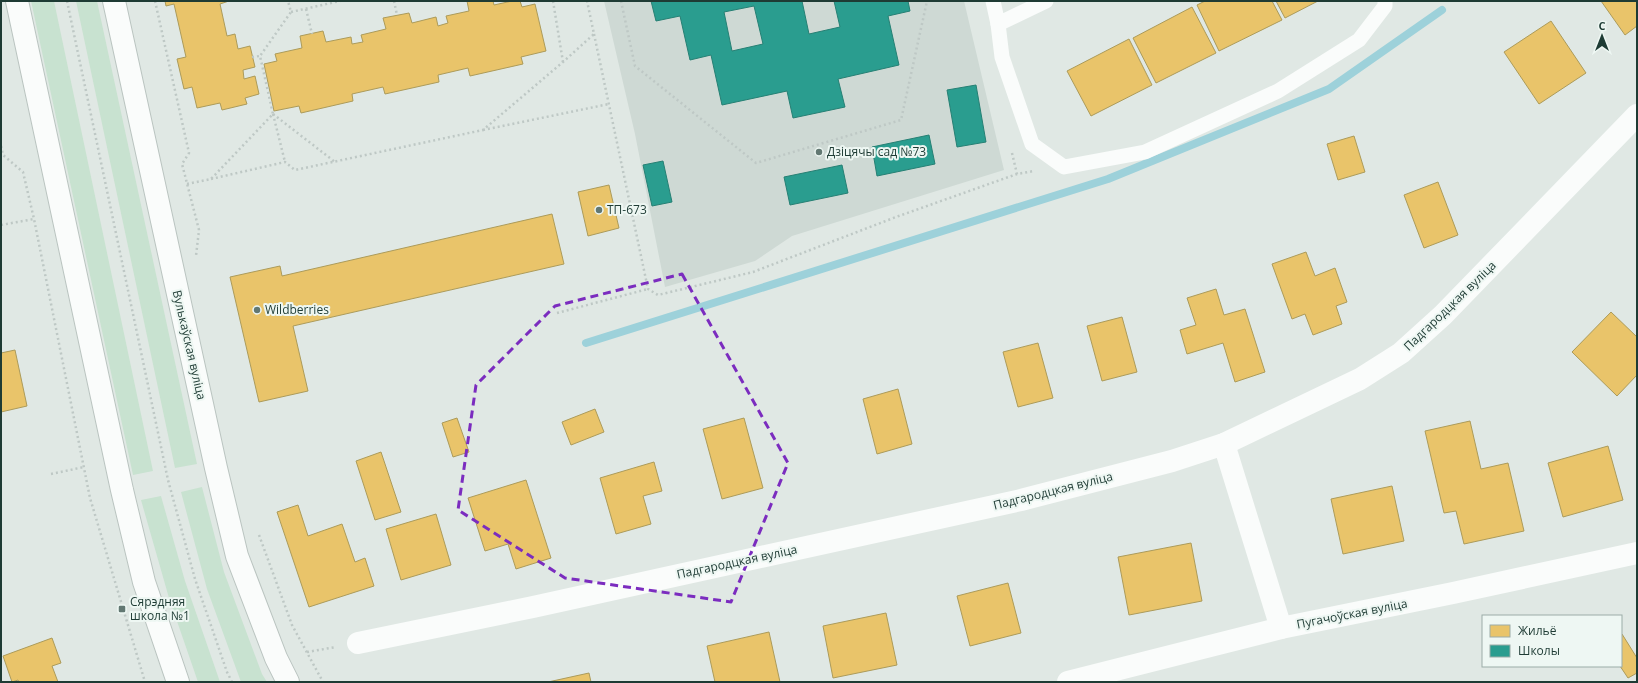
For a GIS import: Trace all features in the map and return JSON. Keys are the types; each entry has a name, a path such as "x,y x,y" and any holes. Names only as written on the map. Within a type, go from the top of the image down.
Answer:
{"street":[{"path":"16,1 124,498 144,582 178,682"},
{"name":"Вулькаўская вуліца","path":"114,1 216,468 237,556 276,658 288,682"},
{"name":"Падгародцкая вуліца","path":"358,643 541,605 1021,500 1172,461 1224,444 1360,379 1402,353 1443,315 1637,115"},
{"path":"1224,444 1281,628"},
{"name":"Пугачоўская вуліца","path":"1068,682 1281,628 1453,593 1637,552"}],"lane":[{"path":"993,1 998,24 1002,57 1032,144 1064,167 1145,152 1278,92 1359,40 1384,6 1385,1"},
{"path":"998,24 1046,1"}],"path":[{"path":"67,1 168,480 195,579 227,672 232,682"},
{"path":"155,1 189,154 182,164 199,230 196,260"},
{"path":"288,1 291,12"},
{"path":"252,57 260,56 291,12 340,1"},
{"path":"394,1 398,15"},
{"path":"553,1 564,62"},
{"path":"587,1 648,289"},
{"path":"621,1 635,66 756,163 901,120 926,1"},
{"path":"306,9 312,34"},
{"path":"483,130 564,62 594,34"},
{"path":"260,56 285,162 295,170 609,104"},
{"path":"211,179 273,114"},
{"path":"273,114 335,162"},
{"path":"1,146 3,155 23,172 34,219 90,498 144,682"},
{"path":"187,184 285,162"},
{"path":"557,313 648,289 658,295 753,272 896,217 1017,174 1064,167"},
{"path":"1,225 34,219"},
{"path":"51,474 84,467"},
{"path":"257,530 292,625 323,682"},
{"path":"306,652 358,643"}],"highlighted area":[{"path":"682,274 788,463 731,602 565,578 458,510 476,385 555,306"}],"shaded area":[{"name":"Дзіцячы сад №73","path":"604,1 964,1 1004,170 792,236 755,261 665,287 635,134"}],"green space":[{"path":"31,1 54,1 153,471 133,475"},
{"path":"76,1 97,1 197,464 175,468"},
{"path":"202,487 224,572 262,674 267,682 241,682 207,589 181,492"},
{"path":"161,496 185,581 220,682 198,682 169,598 141,500"}],"building: Жильё":[{"path":"165,1 229,1 220,4 227,36 235,34 238,49 250,46 255,67 243,70 244,79 255,76 259,94 245,98 247,104 222,110 220,103 197,108 192,87 184,89 177,59 186,57 174,4 166,6"},
{"path":"467,1 493,1 494,5 512,1 520,1 522,7 535,4 546,51 521,57 523,64 470,76 468,68 438,75 439,82 385,94 383,87 352,94 353,101 301,113 299,106 274,111 264,64 277,61 275,54 302,48 300,36 323,31 326,42 351,37 352,44 363,42 361,35 386,29 383,18 409,13 412,23 436,17 438,26 448,23 446,16 469,11"},
{"path":"1205,1 1272,1 1282,20 1219,51 1197,5"},
{"path":"1276,1 1318,1 1285,18"},
{"path":"1601,1 1637,1 1637,26 1625,35"},
{"path":"1192,7 1216,53 1156,83 1133,38"},
{"path":"1551,21 1586,73 1539,104 1504,52"},
{"path":"1129,39 1152,85 1091,116 1067,71"},
{"path":"1354,136 1365,172 1338,180 1327,144"},
{"path":"1438,182 1458,235 1424,248 1404,195"},
{"name":"ТП-673","path":"609,185 619,228 588,236 578,192"},
{"path":"552,214 564,264 293,326 308,391 259,402 230,277 280,266 282,276"},
{"path":"1306,252 1315,276 1335,268 1347,302 1336,306 1342,324 1313,335 1305,314 1292,319 1272,264"},
{"path":"1216,289 1224,315 1245,309 1265,372 1235,382 1223,343 1187,354 1180,330 1196,325 1187,298"},
{"path":"1611,312 1637,337 1637,375 1617,396 1572,352"},
{"path":"1122,317 1137,372 1102,381 1087,326"},
{"path":"1038,343 1053,398 1018,407 1003,352"},
{"path":"15,350 27,406 1,412 1,353"},
{"path":"898,389 912,444 877,454 863,399"},
{"path":"595,409 604,432 571,445 562,422"},
{"path":"457,418 469,452 453,457 442,423"},
{"path":"744,418 763,488 722,499 703,429"},
{"path":"1470,421 1481,469 1508,463 1524,531 1464,544 1456,511 1444,513 1425,431"},
{"path":"1608,446 1623,500 1563,517 1548,463"},
{"path":"381,452 401,512 375,520 356,461"},
{"path":"654,462 662,491 643,496 651,524 616,534 600,478"},
{"path":"526,480 551,558 516,569 508,544 485,551 468,498"},
{"path":"1392,486 1404,541 1343,554 1331,499"},
{"path":"298,505 308,536 342,524 355,562 365,558 374,586 309,607 277,512"},
{"path":"436,514 451,565 401,580 386,529"},
{"path":"1191,543 1202,601 1129,615 1118,557"},
{"path":"1008,583 1021,633 970,646 957,596"},
{"path":"886,613 897,665 833,678 823,626"},
{"path":"769,632 780,682 715,682 707,646"},
{"path":"1622,634 1637,658 1637,673 1628,678 1621,667 1622,667"},
{"path":"52,638 61,663 52,666 58,682 19,682 18,680 12,682 3,656"},
{"path":"589,673 591,682 548,682"}],"building: Школы":[{"path":"651,1 802,1 809,34 840,27 834,1 908,1 910,11 888,16 899,65 838,79 845,107 793,118 787,91 722,105 711,55 690,60 680,16 656,21","holes":["754,6 763,44 732,51 724,12"]},
{"path":"976,85 986,142 957,147 947,90"},
{"path":"929,135 935,164 877,176 872,147"},
{"path":"663,161 672,202 652,206 643,165"},
{"path":"842,165 848,193 790,205 784,177"}],"waterway":[{"path":"586,343 1108,179 1329,89 1442,10"}],"place":[{"name":"Дзіцячы сад №73","path":"819,152"},
{"name":"ТП-673","path":"599,210"},
{"name":"Wildberries","path":"257,310"},
{"name":"Сярэдняя школа №1","path":"122,609"}]}
